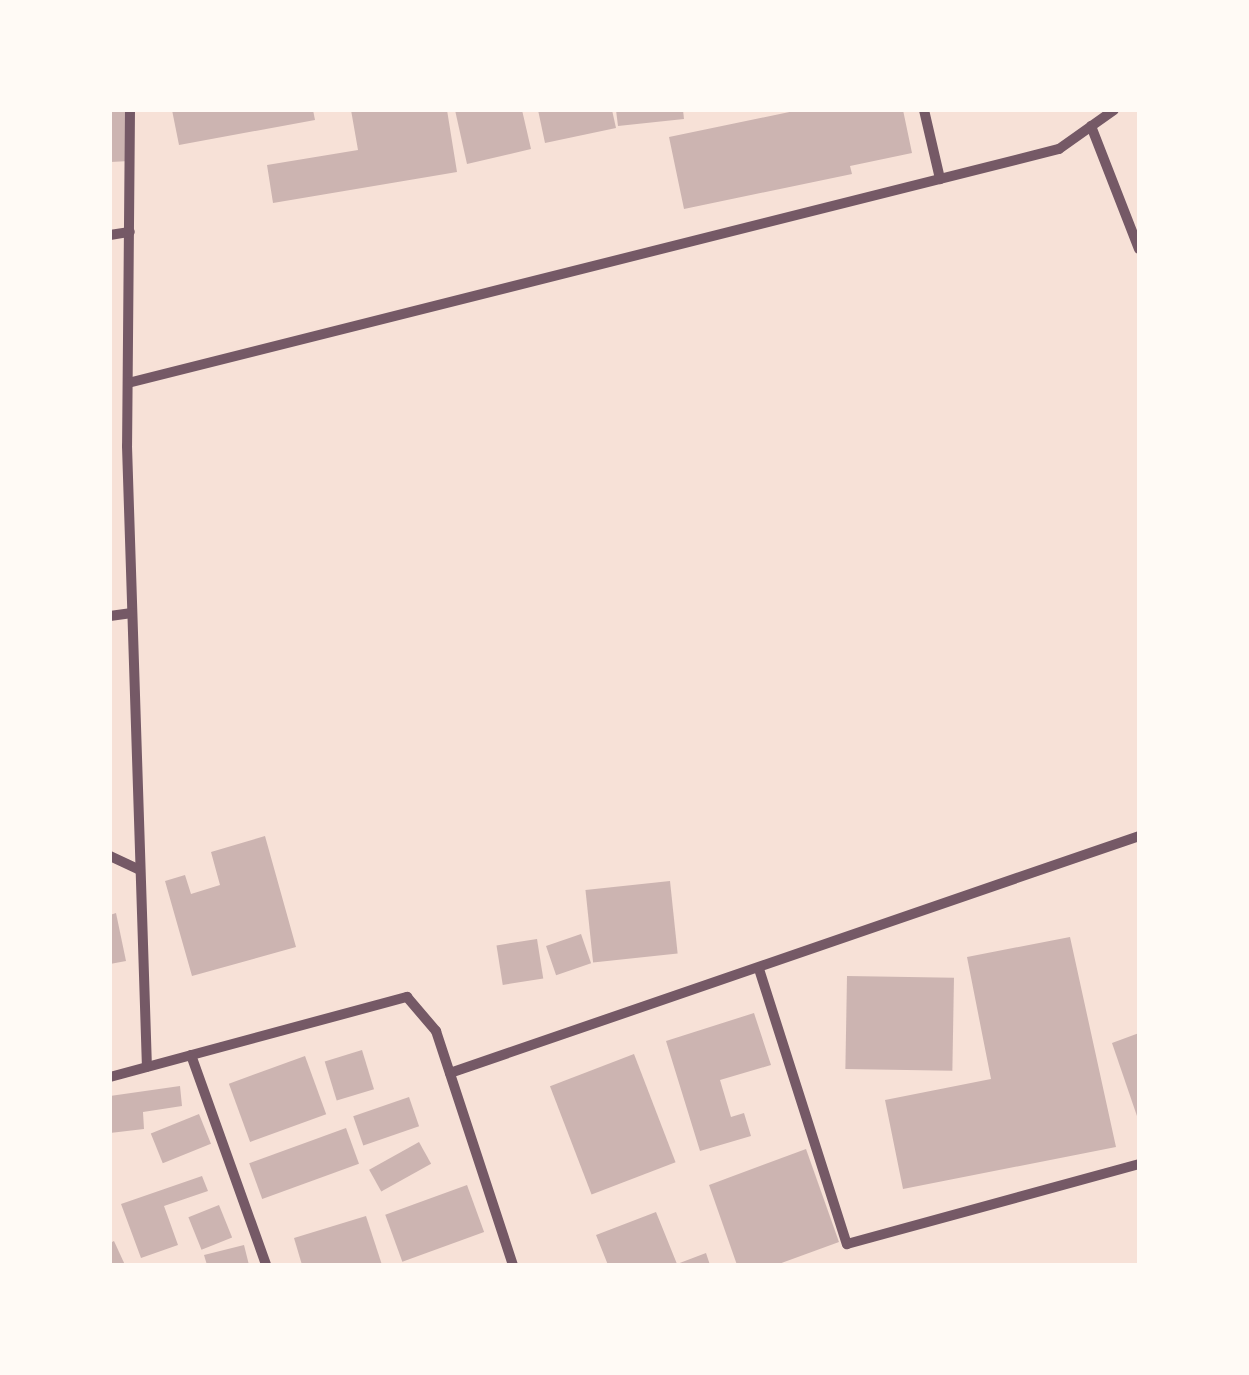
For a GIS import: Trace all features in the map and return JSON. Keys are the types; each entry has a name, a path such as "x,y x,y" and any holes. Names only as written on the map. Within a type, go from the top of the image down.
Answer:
{"street":[{"path":"130,110 128,383 132,613 147,1067"},
{"path":"924,110 940,179"},
{"path":"128,383 1059,149 1114,110"},
{"path":"1091,126 1139,249"},
{"path":"110,235 130,232"},
{"path":"110,616 132,613"},
{"path":"450,1073 759,970 1139,836"},
{"path":"110,856 140,870"},
{"path":"759,970 847,1244 1139,1164"},
{"path":"110,1077 407,997 436,1031 513,1265"},
{"path":"191,1055 266,1265"}],"building":[{"path":"110,110 127,110 130,161 110,162"},
{"path":"172,110 313,110 315,120 179,145"},
{"path":"351,110 447,110 457,172 273,203 267,165 358,150"},
{"path":"455,110 522,110 531,149 467,164"},
{"path":"538,110 612,110 616,128 545,143"},
{"path":"616,110 683,110 684,119 618,126"},
{"path":"799,110 903,110 912,153 850,166 852,174 684,209 669,137"},
{"path":"265,836 296,947 192,976 165,881 185,875 191,894 220,885 211,852"},
{"path":"670,881 678,954 593,962 585,890"},
{"path":"116,913 126,961 110,964 110,915"},
{"path":"581,934 591,963 556,975 546,946"},
{"path":"1070,937 1116,1147 903,1189 885,1100 991,1079 967,957"},
{"path":"537,939 543,979 503,985 497,945"},
{"path":"847,976 954,978 952,1071 845,1069"},
{"path":"754,1013 771,1065 720,1080 731,1117 744,1113 751,1136 700,1151 666,1041"},
{"path":"1139,1033 1139,1119 1138,1119 1112,1043"},
{"path":"362,1050 374,1089 337,1101 325,1061"},
{"path":"634,1054 676,1162 592,1195 550,1086"},
{"path":"305,1056 326,1114 250,1142 229,1084"},
{"path":"180,1086 182,1106 143,1112 144,1129 110,1133 110,1096"},
{"path":"409,1097 419,1126 363,1146 353,1116"},
{"path":"199,1114 211,1144 163,1163 151,1133"},
{"path":"346,1128 359,1164 262,1199 249,1163"},
{"path":"419,1142 431,1164 381,1191 369,1170"},
{"path":"806,1149 839,1242 776,1265 737,1265 709,1185"},
{"path":"202,1176 208,1191 164,1206 178,1245 141,1258 121,1204"},
{"path":"467,1185 484,1232 402,1262 385,1215"},
{"path":"219,1205 232,1237 202,1250 188,1217"},
{"path":"656,1212 677,1264 706,1253 710,1265 608,1265 596,1235"},
{"path":"366,1216 382,1265 302,1265 294,1238"},
{"path":"114,1241 125,1265 110,1265 110,1243"},
{"path":"244,1245 249,1265 207,1265 204,1255"}]}
